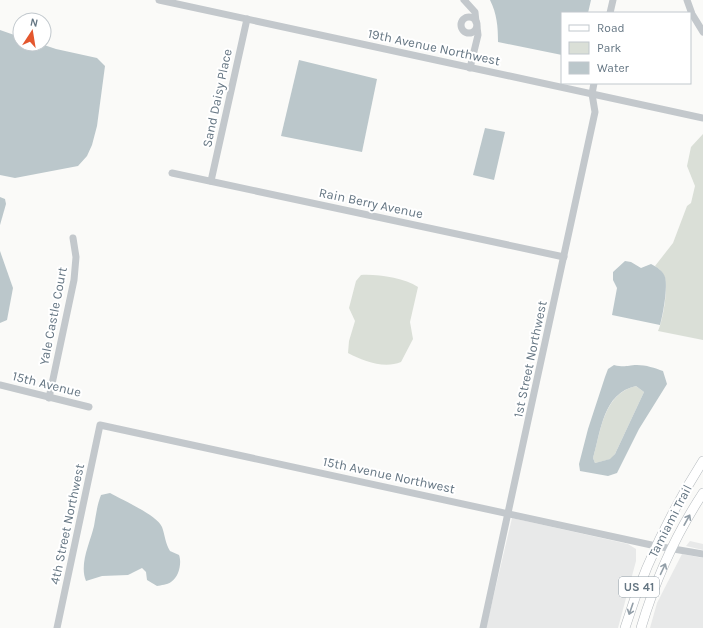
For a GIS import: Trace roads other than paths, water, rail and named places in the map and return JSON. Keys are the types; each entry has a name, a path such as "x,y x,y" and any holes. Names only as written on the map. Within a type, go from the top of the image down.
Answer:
{"main road":[{"name":"Tamiami Trail","path":"625,628 639,585 656,546 687,487 703,461"},
{"name":"Tamiami Trail","path":"641,628 654,590 672,549 703,493"}],"street":[{"name":"19th Avenue Northwest","path":"159,0 703,118"},
{"path":"610,12 613,0"},
{"path":"687,0 692,14 703,32"},
{"path":"466,3 465,19 462,22 462,27 475,44"},
{"path":"466,3 474,12 478,35 470,68"},
{"path":"465,19 470,18 477,24"},
{"name":"Sand Daisy Place","path":"211,181 247,19"},
{"path":"468,33 473,32 477,24"},
{"name":"1st Street Northwest","path":"482,628 595,112 592,94 594,84"},
{"name":"Rain Berry Avenue","path":"172,173 564,257"},
{"name":"Yale Castle Court","path":"50,398 74,280 76,257 73,238"},
{"name":"15th Avenue","path":"0,385 89,406"},
{"name":"15th Avenue Northwest","path":"100,425 656,546 703,554"},
{"name":"4th Street Northwest","path":"57,628 100,425"}],"water":[{"path":"490,0 591,0 588,12 561,12 561,55 498,42 497,21"},
{"path":"0,30 12,34 12,52 52,52 52,48 97,58 105,66 97,126 92,145 87,156 78,166 15,178 0,175"},
{"path":"299,60 377,79 362,152 281,136"},
{"path":"485,128 505,132 494,180 473,175"},
{"path":"0,197 5,199 6,204 0,225"},
{"path":"0,251 13,288 7,320 0,323"},
{"path":"625,261 631,262 641,268 651,264 660,269 663,273 666,282 666,294 660,325 612,315 617,288 613,280 613,272"},
{"path":"614,365 640,365 650,367 663,371 667,384 639,429 617,473 608,476 580,471 579,464 588,429 608,369","holes":["636,386 644,392 615,454 610,459 595,463 593,458 601,425 605,414 616,396 625,390"]},
{"path":"110,493 139,508 159,522 170,551 179,555 180,558 180,566 174,580 157,586 147,580 146,572 142,568 128,575 102,576 86,581 84,574 84,561 94,526 98,503 101,495"}]}
